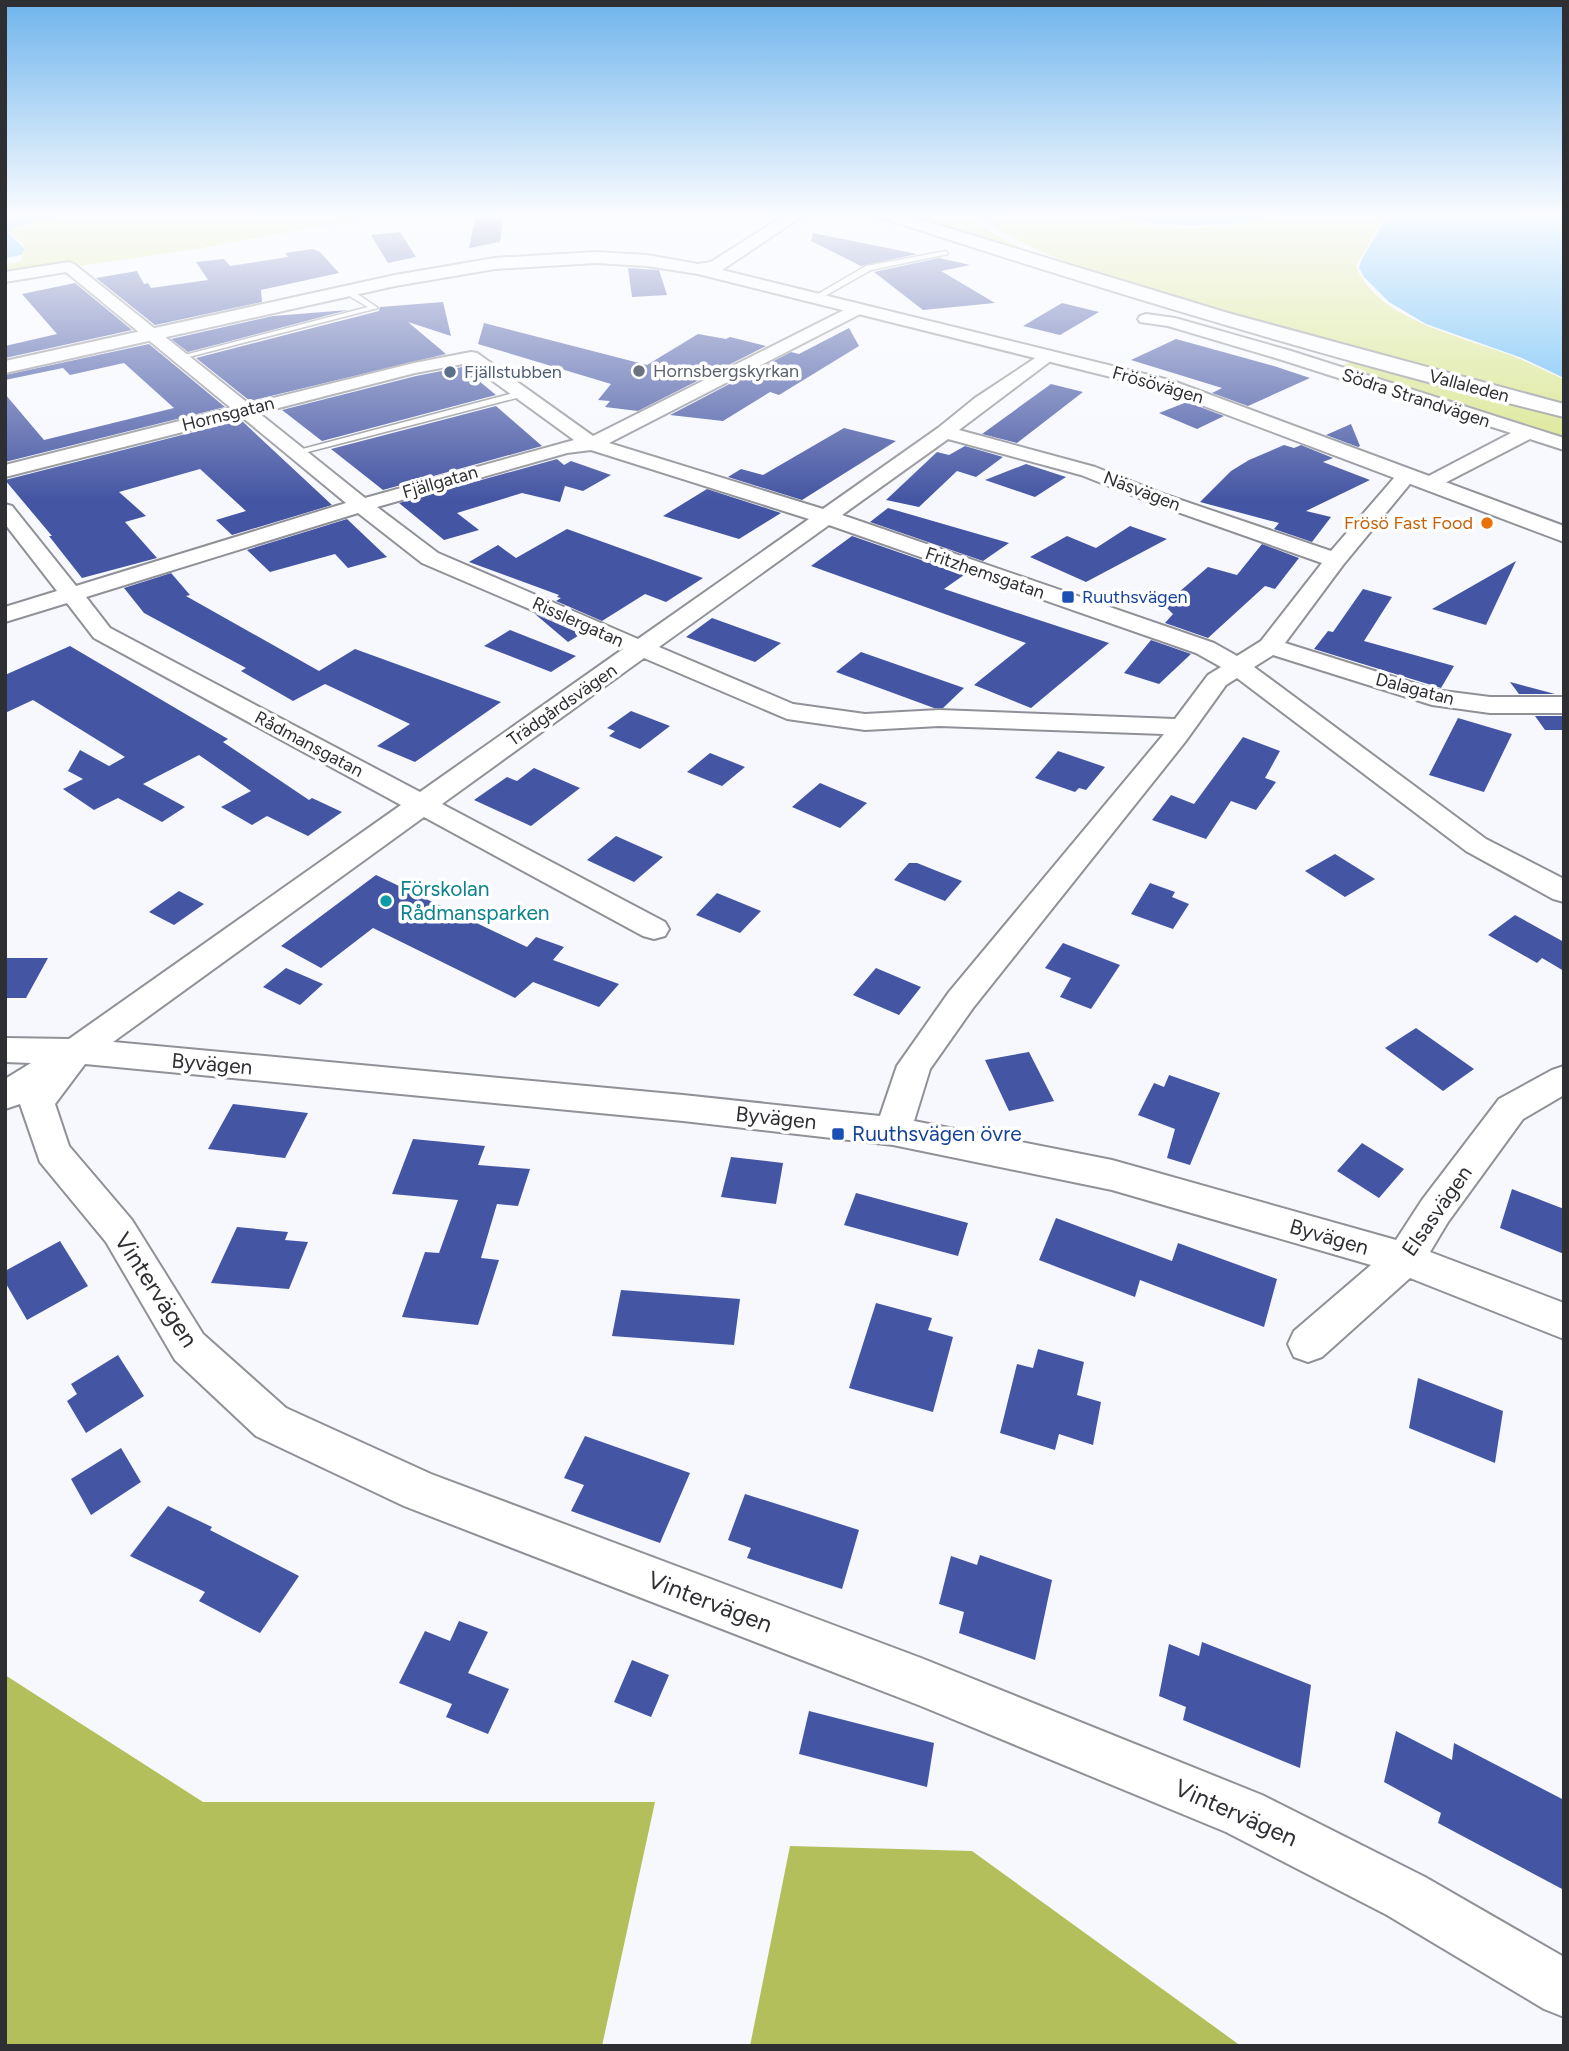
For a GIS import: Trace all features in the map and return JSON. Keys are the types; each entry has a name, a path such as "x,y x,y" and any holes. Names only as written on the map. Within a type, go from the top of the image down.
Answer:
{"street":[{"name":"Risslergatan","path":"121,309 360,505 430,558 787,711 864,722 939,718 1183,727"},
{"path":"5,367 267,309"},
{"name":"Frösövägen","path":"858,309 1166,385 1564,536"},
{"name":"Fjällgatan","path":"5,615 360,505 566,446 592,444 858,309"},
{"name":"Vallaleden","path":"1198,309 1363,358 1564,411"},
{"name":"Södra Strandvägen","path":"1146,319 1169,321 1285,355 1525,434 1564,444"},
{"name":"Trädgårdsvägen","path":"76,1051 945,432 981,402 1046,356"},
{"name":"Fritzhemsgatan","path":"451,359 471,357 592,444 826,517 1205,648 1237,666 1476,845 1564,892"},
{"name":"Hornsgatan","path":"5,471 451,359"},
{"name":"Näsvägen","path":"945,432 1088,471 1159,499 1335,560"},
{"path":"893,1131 914,1066 961,1000 1183,727 1217,680 1270,646 1335,560 1418,479 1525,434"},
{"name":"Rådmansgatan","path":"5,510 75,594 102,633 654,929"},
{"name":"Dalagatan","path":"1270,646 1432,697 1490,705 1564,705"},
{"name":"Byvägen","path":"5,1050 76,1051 683,1108 893,1131 1112,1175 1405,1258 1564,1321"},
{"path":"5,1096 76,1051"},
{"name":"Vintervägen","path":"76,1051 37,1102 53,1152 119,1231 189,1347 271,1422 420,1491 921,1682 1244,1813 1406,1896 1564,1989"},
{"name":"Elsasvägen","path":"1308,1344 1405,1258 1435,1211 1511,1109 1564,1079"}],"lane":[{"path":"181,357 371,309"},
{"path":"296,452 521,394"}],"green space":[{"path":"1218,309 1396,309 1428,326 1500,351 1564,379 1564,404"},
{"path":"1352,361 1564,416 1564,439 1338,368"},
{"path":"5,1675 203,1802 655,1802 602,2046 5,2046"},
{"path":"790,1846 972,1851 1241,2046 750,2046"}],"water":[{"path":"1400,309 1564,309 1564,378 1522,358 1426,324"}],"building":[{"path":"35,309 106,309 132,330 5,358 5,346 57,334"},
{"path":"135,309 231,309 155,325"},
{"path":"380,309 445,309 451,336 408,322 446,354 250,401 196,358"},
{"path":"1052,309 1085,309 1099,312 1060,335 1023,326"},
{"path":"348,310 188,352 171,339 273,316"},
{"name":"Hornsbergskyrkan","path":"484,323 647,365 698,334 726,339 730,337 766,346 638,411 605,407 610,401 598,400 611,384 478,344"},
{"path":"849,328 859,346 779,395 770,392 723,421 670,415 791,352 799,354"},
{"path":"1176,339 1310,378 1248,406 1212,393 1222,388 1131,360"},
{"path":"149,344 225,407 5,462 5,394 44,440 174,408 124,363 70,375 63,368 5,380 5,375"},
{"path":"462,367 496,395 322,441 282,410 416,376"},
{"path":"1051,384 1083,392 1017,443 982,434"},
{"path":"1187,402 1224,416 1197,429 1159,413"},
{"path":"496,406 542,446 383,490 331,449"},
{"path":"241,420 332,505 232,535 216,520 246,511 200,469 119,492 146,516 125,522 157,558 82,578 49,536 52,536 5,480"},
{"path":"1351,424 1360,446 1358,447 1326,435"},
{"path":"844,428 896,441 802,500 728,477 741,469 763,475"},
{"path":"1284,445 1294,448 1301,445 1333,458 1323,462 1370,480 1306,511 1331,517 1312,542 1274,529 1279,523 1200,502 1231,471"},
{"path":"965,446 1003,457 976,477 957,471 919,507 886,500 937,452 949,455"},
{"path":"557,459 564,465 571,461 611,475 583,491 565,486 560,502 522,493 457,513 479,530 444,540 399,503"},
{"path":"1026,464 1066,477 1035,497 985,480"},
{"path":"707,489 781,513 739,539 663,516"},
{"path":"888,508 1009,543 983,561 870,522"},
{"path":"347,519 387,557 348,568 335,554 270,572 247,550"},
{"path":"1130,526 1167,539 1086,582 1030,557 1067,536 1096,548"},
{"path":"567,529 703,578 666,602 645,594 602,621 556,601 561,598 557,597 559,595 469,562 498,545 516,558"},
{"path":"852,536 964,575 944,589 1109,643 1031,708 974,685 1026,643 811,566"},
{"path":"1262,544 1299,558 1275,589 1265,586 1208,638 1165,623 1173,614 1164,605 1208,567 1237,575"},
{"path":"1516,561 1486,625 1432,609"},
{"path":"171,573 190,595 186,596 319,671 355,649 501,702 415,762 377,746 410,724 325,684 293,701 241,671 246,668 144,613 124,588"},
{"path":"1363,589 1392,597 1364,641 1454,666 1441,688 1314,649 1328,631 1333,632"},
{"path":"535,614 581,634 568,642"},
{"path":"712,618 781,643 755,662 686,637"},
{"path":"510,630 576,656 551,672 484,646"},
{"path":"1151,640 1191,654 1159,684 1124,673"},
{"path":"70,646 228,739 223,742 309,800 312,798 342,812 308,836 267,816 252,825 221,807 251,791 199,755 143,784 185,807 162,822 118,798 94,810 63,789 83,779 68,771 80,750 109,766 125,757 33,700 5,713 5,675"},
{"path":"861,652 964,688 943,708 934,708 836,672"},
{"path":"1510,682 1555,694 1519,694"},
{"path":"631,711 670,726 640,749 609,736 615,731 607,728"},
{"path":"1535,716 1564,716 1564,730 1545,730"},
{"path":"1458,718 1512,734 1484,792 1429,775"},
{"path":"1243,737 1280,751 1265,778 1276,782 1256,810 1231,801 1206,839 1152,820 1171,795 1194,804"},
{"path":"1058,751 1105,767 1086,790 1079,788 1075,792 1035,778"},
{"path":"710,753 745,767 722,786 687,772"},
{"path":"534,768 580,788 531,826 474,800 507,777 517,781"},
{"path":"820,783 867,803 840,828 792,807"},
{"path":"616,836 663,857 634,882 587,860"},
{"path":"1335,854 1375,879 1345,897 1305,871"},
{"path":"909,863 917,863 962,881 945,901 894,880"},
{"name":"Förskolan Rådmansparken","path":"376,875 527,947 536,937 564,947 553,960 619,984 599,1007 533,982 515,998 373,928 321,968 281,946"},
{"path":"1150,883 1175,892 1172,897 1189,904 1173,929 1131,914"},
{"path":"179,891 204,904 174,925 149,912"},
{"path":"717,893 761,911 740,933 696,915"},
{"path":"1515,915 1564,942 1564,971 1542,958 1537,963 1488,935"},
{"path":"1063,943 1120,965 1091,1009 1060,997 1071,978 1045,968"},
{"path":"5,958 48,958 26,998 5,998"},
{"path":"286,968 323,984 300,1005 263,987"},
{"path":"876,968 921,987 899,1015 853,995"},
{"path":"1416,1028 1474,1069 1443,1091 1385,1048"},
{"path":"1029,1052 1054,1101 1009,1111 985,1060"},
{"path":"1169,1075 1220,1093 1190,1165 1167,1158 1175,1129 1138,1115 1154,1083 1164,1087"},
{"path":"233,1104 308,1113 285,1158 208,1149"},
{"path":"413,1139 485,1146 478,1165 530,1169 518,1206 497,1204 481,1258 499,1260 478,1325 402,1317 425,1252 439,1253 458,1200 392,1194"},
{"path":"1362,1143 1404,1169 1379,1198 1337,1171"},
{"path":"731,1157 783,1163 776,1204 721,1197"},
{"path":"1512,1189 1564,1209 1564,1254 1500,1228"},
{"path":"856,1193 968,1223 958,1256 844,1225"},
{"path":"1056,1218 1172,1261 1178,1243 1277,1279 1264,1327 1140,1280 1135,1297 1039,1260"},
{"path":"237,1227 288,1232 285,1240 308,1242 289,1289 211,1283"},
{"path":"60,1241 88,1286 27,1320 5,1282 5,1271"},
{"path":"621,1290 740,1299 734,1345 612,1336"},
{"path":"876,1303 932,1318 928,1330 953,1337 933,1412 849,1388"},
{"path":"1038,1349 1084,1362 1077,1395 1101,1402 1093,1445 1059,1434 1055,1450 1000,1433 1017,1364 1033,1368"},
{"path":"118,1355 144,1396 86,1433 67,1401 77,1394 71,1384"},
{"path":"1418,1378 1503,1411 1495,1463 1409,1428"},
{"path":"585,1436 690,1473 660,1543 571,1511 584,1485 564,1478"},
{"path":"121,1448 141,1482 91,1515 71,1479"},
{"path":"745,1494 859,1530 842,1589 747,1558 751,1548 728,1540"},
{"path":"168,1506 212,1527 210,1530 299,1576 260,1633 199,1601 205,1592 130,1556"},
{"path":"980,1555 1052,1580 1035,1660 959,1633 964,1612 939,1604 951,1556 977,1565"},
{"path":"459,1621 488,1632 468,1673 509,1689 488,1734 446,1717 452,1704 399,1683 425,1631 450,1641"},
{"path":"1202,1642 1311,1685 1300,1768 1183,1720 1186,1707 1159,1696 1169,1644 1199,1656"},
{"path":"632,1660 669,1675 651,1717 614,1702"},
{"path":"809,1711 934,1743 927,1787 799,1754"},
{"path":"1396,1731 1452,1760 1454,1743 1564,1800 1564,1890 1438,1823 1441,1813 1384,1782"}],"place":[{"name":"Hornsbergskyrkan","path":"639,371"},
{"name":"Fjällstubben","path":"450,372"},
{"name":"Frösö Fast Food","path":"1487,523"},
{"name":"Ruuthsvägen","path":"1068,597"},
{"name":"Förskolan Rådmansparken","path":"386,901"},
{"name":"Ruuthsvägen övre","path":"838,1134"}]}
